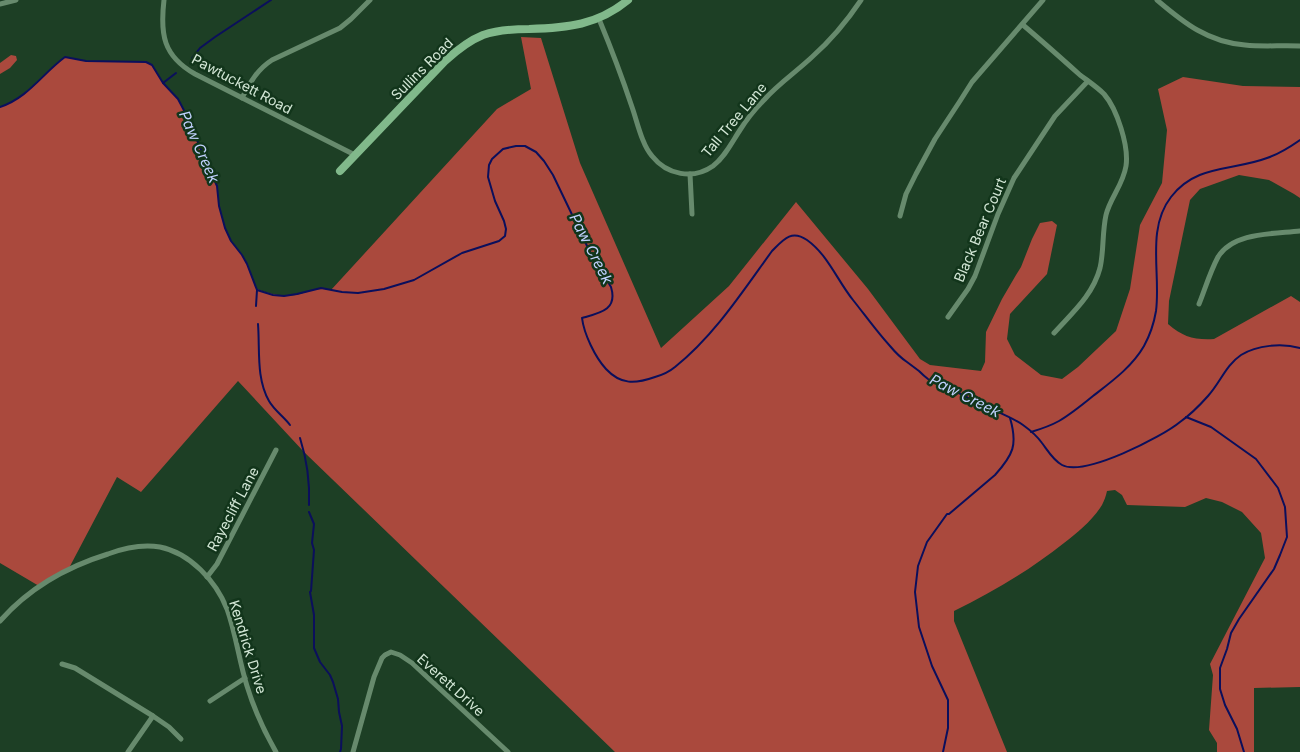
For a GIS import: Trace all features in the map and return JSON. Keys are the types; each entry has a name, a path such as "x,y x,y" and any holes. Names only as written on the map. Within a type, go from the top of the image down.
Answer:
{"street":[{"path":"0,4 16,0"},
{"name":"Pawtuckett Road","path":"164,0 163,34 166,46 181,65 191,72 355,155"},
{"path":"242,98 252,80 265,65 340,28 370,0"},
{"name":"Sullins Road","path":"340,171 445,61 472,40 504,30 558,28 582,24 598,19 628,0"},
{"name":"Tall Tree Lane","path":"690,174 707,169 719,160 741,128 764,100 829,40 861,0"},
{"path":"900,216 906,194 945,124 972,82 1043,0"},
{"path":"1157,0 1184,23 1197,31 1226,42 1246,45 1300,46"},
{"path":"598,19 623,80 649,152 665,167 679,173 690,174 692,214"},
{"path":"1022,25 1104,94 1116,114 1127,154 1124,175 1107,213 1100,268 1094,283 1084,301 1054,333"},
{"name":"Black Bear Court","path":"948,317 975,276 998,214 1014,178 1055,116 1088,81"},
{"path":"1199,304 1218,258 1227,246 1233,242 1250,237 1300,232"},
{"name":"Rayecliff Lane","path":"207,577 217,564 276,450"},
{"name":"Kendrick Drive","path":"0,622 17,604 54,576 103,555 127,548 150,546 172,551 194,564 207,577 226,608 245,678 260,721 276,752"},
{"name":"Everett Drive","path":"352,752 374,677 382,658 391,652 400,655 412,663 508,752"},
{"path":"62,664 75,668 153,716 169,727 181,739"},
{"path":"210,701 245,678"},
{"path":"128,752 153,716"}],"shaded area":[{"path":"521,37 541,38 580,163 661,348 729,286 796,202 868,289 920,359 930,365 981,371 985,362 986,332 1002,299 1021,267 1040,223 1052,221 1057,225 1047,274 1010,314 1007,339 1015,355 1041,375 1062,379 1078,367 1116,331 1130,289 1140,225 1162,183 1167,130 1158,89 1183,77 1243,86 1300,87 1300,198 1269,180 1239,175 1200,189 1190,200 1169,301 1168,324 1184,335 1207,339 1214,339 1291,296 1300,302 1300,687 1254,688 1254,752 1217,752 1217,743 1209,730 1213,675 1210,664 1265,558 1261,533 1242,512 1222,502 1206,498 1185,507 1127,505 1122,495 1115,490 1107,491 1102,505 1094,516 1064,543 1011,580 954,611 954,621 1007,752 615,752 304,452 238,381 141,492 117,477 68,570 39,586 0,563 0,107 18,98 65,57 86,61 146,62 152,65 163,83 178,99 188,118 217,186 219,206 225,228 231,241 247,264 257,289 276,295 296,295 317,289 331,290 497,109 531,89"},
{"path":"11,55 16,56 17,60 10,68 0,74 0,63"}],"waterway":[{"path":"192,58 200,48 271,0"},
{"name":"Paw Creek","path":"0,107 19,98 65,57 86,61 146,62 152,65 163,83 178,99 188,118 217,186 219,206 225,228 231,241 247,264 257,290 256,306"},
{"path":"163,83 176,73"},
{"path":"1031,432 1056,423 1076,409 1121,374 1134,361 1144,346 1152,329 1156,311 1156,252 1159,223 1163,210 1181,186 1203,174 1267,158 1300,140"},
{"name":"Paw Creek","path":"257,290 284,296 321,288 358,293 384,289 414,280 462,253 499,241 505,236 506,229 488,177 489,165 492,159 503,149 525,146 536,152 553,175 589,250 611,287 613,295 610,306 601,312 582,318 583,324 594,352 606,369 617,378 629,382 648,379 665,373 689,355 739,297 772,251 784,240 792,236 807,240 821,253 847,292 880,335 903,359 931,381 1023,425 1040,440 1053,458 1062,465 1073,467 1104,461 1141,445 1171,429 1198,406 1212,391 1231,364 1247,352 1270,346 1300,348"},
{"path":"258,324 259,364 262,383 271,404 290,425"},
{"path":"1186,417 1211,427 1256,459 1278,488 1285,507 1287,537 1280,555 1274,569 1231,633 1220,668 1220,689 1225,705 1237,729 1244,752"},
{"path":"943,752 948,728 948,700 932,666 919,627 915,592 918,566 927,542 947,514 995,475 1010,455 1014,443 1010,418"},
{"path":"300,438 308,471 309,505"},
{"path":"309,512 314,524 312,543 314,550 310,592 314,615 314,648 320,662 330,675 338,699 342,726 340,752"}]}
